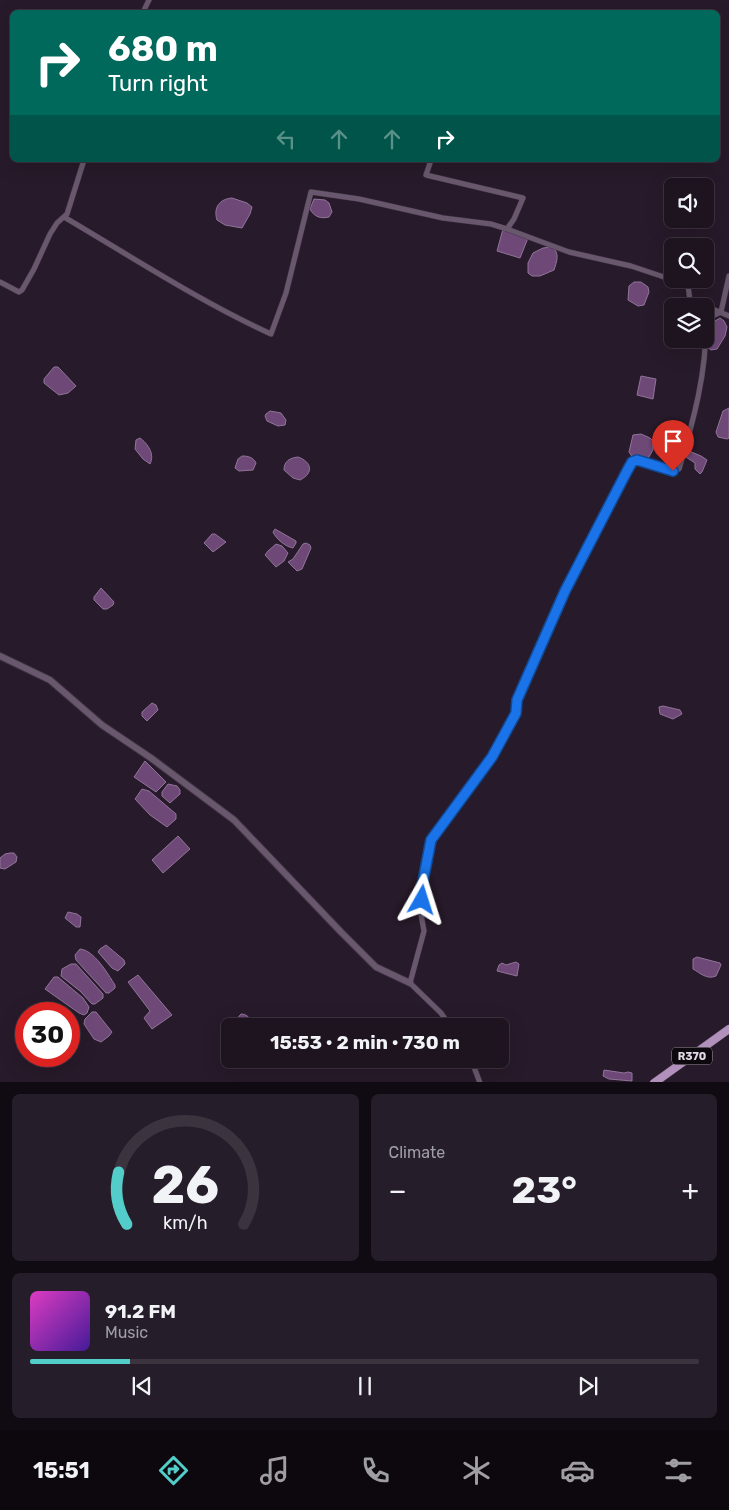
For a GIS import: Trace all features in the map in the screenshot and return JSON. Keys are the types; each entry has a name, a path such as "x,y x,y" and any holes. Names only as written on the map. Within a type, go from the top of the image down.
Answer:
{"main road":[{"name":"R370","path":"654,1082 729,1029"}],"street":[{"path":"0,282 15,291 19,292 22,290 50,234 57,223 67,214 83,162"},
{"path":"430,162 426,175 523,198 514,219 507,229"},
{"path":"64,217 202,299 236,318 271,334 286,293 311,192 359,199 443,218 491,224 569,252 631,266 688,285 690,298"},
{"path":"721,312 729,276"},
{"path":"714,309 729,316"},
{"path":"410,983 424,931 421,914 422,886 431,840 492,757 516,713 517,700 565,591 632,462 637,460 673,471 680,469 697,408 703,376 706,319 721,312"},
{"path":"0,656 50,680 102,726 151,758 234,820 376,967 410,983 444,1018"},
{"path":"475,1068 480,1082"}],"shaded area":[{"path":"232,198 247,203 252,207 242,228 225,225 217,220 216,211 218,204"},
{"path":"314,199 325,200 329,203 332,212 329,217 318,217 312,212 310,209"},
{"path":"503,229 528,238 520,258 497,251"},
{"path":"552,247 557,255 554,270 540,276 532,276 528,273 528,263 533,253 543,248"},
{"path":"634,282 641,282 648,287 649,292 644,305 638,306 628,300 629,286"},
{"path":"720,318 727,327 725,336 717,349 711,350 708,348 714,348 715,321"},
{"path":"54,367 58,367 76,386 68,393 59,395 44,383 44,379"},
{"path":"641,376 656,379 653,399 637,395"},
{"path":"729,408 729,438 727,439 718,437 716,432 723,411"},
{"path":"270,411 281,413 286,420 285,425 278,426 267,421 265,416"},
{"path":"641,434 653,441 653,450 647,460 633,458 629,452 633,435"},
{"path":"140,438 150,449 152,457 150,464 135,449 136,440"},
{"path":"670,449 678,454 680,460 678,466 673,468 667,466 665,461 665,455"},
{"path":"689,451 707,460 700,474 695,469 695,463 686,457"},
{"path":"242,456 250,457 255,461 253,470 239,471 235,468 238,459"},
{"path":"298,457 306,462 309,468 308,474 300,480 293,478 284,470 288,460"},
{"path":"275,529 296,541 293,548 287,546 274,535"},
{"path":"212,534 226,542 213,552 204,543"},
{"path":"306,543 311,548 302,569 297,571 288,562 293,559 303,544"},
{"path":"276,544 282,546 288,553 284,561 276,567 265,555"},
{"path":"101,588 114,602 107,609 103,609 94,600 94,597"},
{"path":"152,703 156,705 158,710 147,721 142,716 142,712"},
{"path":"663,706 680,710 682,714 673,719 660,714 659,707"},
{"path":"145,761 166,782 156,792 134,777"},
{"path":"168,784 177,786 180,790 180,794 170,803 162,796 162,792"},
{"path":"142,789 149,791 176,814 176,819 167,827 150,815 135,799"},
{"path":"178,836 190,849 163,873 152,860"},
{"path":"14,853 17,857 16,862 5,869 0,868 0,858"},
{"path":"68,912 81,917 80,927 76,927 65,918"},
{"path":"106,945 124,960 125,964 118,971 112,968 98,952"},
{"path":"80,949 85,950 95,958 109,975 115,988 109,993 106,993 76,960 75,955"},
{"path":"697,957 720,963 721,965 716,976 707,977 693,969 693,959"},
{"path":"516,962 519,964 517,976 497,971 502,963 506,965"},
{"path":"71,964 76,964 103,994 103,998 92,1004 80,991 61,976 62,969"},
{"path":"138,975 172,1015 152,1029 144,1018 150,1011 128,982"},
{"path":"54,977 58,977 83,998 89,1007 87,1013 84,1015 80,1013 80,1002 63,1002 45,989"},
{"path":"92,1012 96,1012 112,1032 101,1042 94,1039 84,1024 85,1019"},
{"path":"241,1014 249,1018 238,1018"},
{"path":"604,1070 632,1073 632,1081 609,1079 603,1076"}],"route":[{"path":"422,900 422,886 431,840 492,757 516,713 517,700 565,591 632,462 637,460 673,471"}]}
